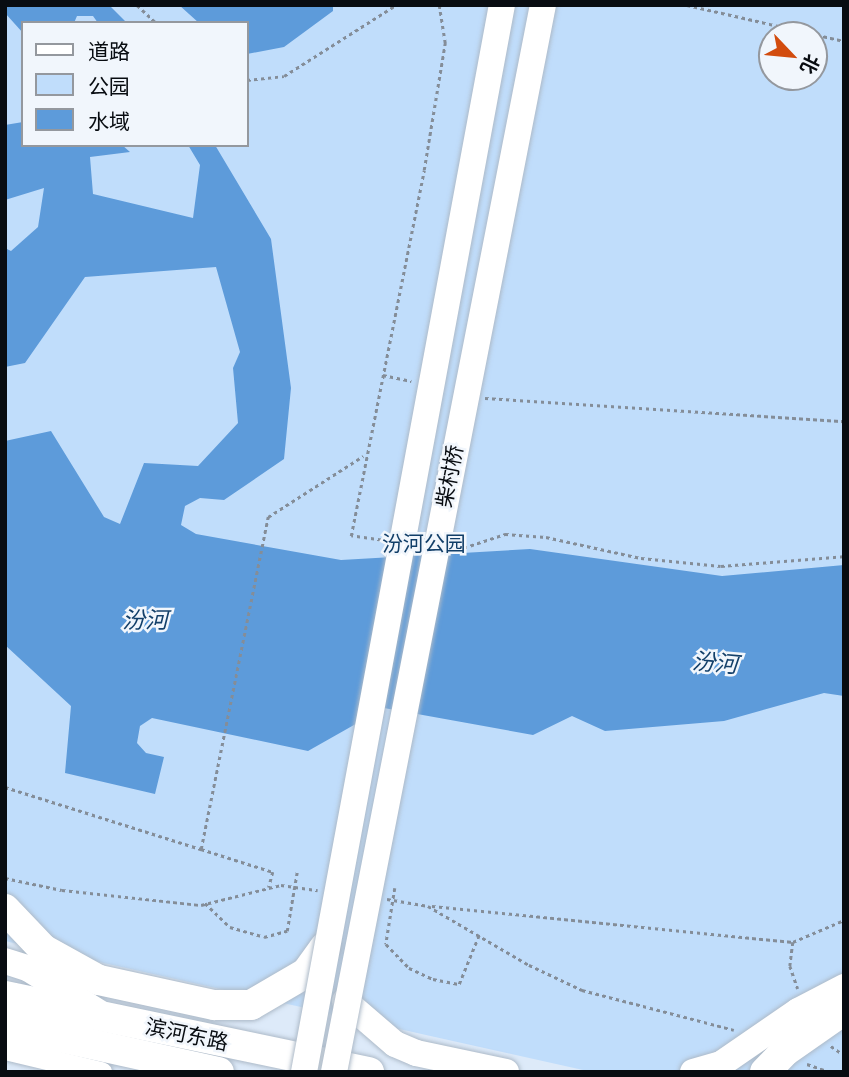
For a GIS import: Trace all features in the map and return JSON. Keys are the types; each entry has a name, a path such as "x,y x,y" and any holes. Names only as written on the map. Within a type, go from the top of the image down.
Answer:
{"highway":[{"path":"6,910 43,949 99,980 214,1005 251,1005 306,973 325,947"},
{"name":"滨河东路","path":"5,996 369,1072"},
{"path":"765,1072 784,1052 844,1010"},
{"name":"滨河东路","path":"10,1036 219,1072"}],"main road":[{"name":"柴村桥","path":"304,1072 325,947 502,5"},
{"name":"柴村桥","path":"334,1072 345,1001 543,5"},
{"path":"5,961 29,969 106,1017"},
{"path":"693,1072 721,1064 798,1012 844,987"},
{"path":"345,1001 395,1044 416,1053 506,1072"}],"street":[{"path":"10,1036 101,1072"}],"path":[{"path":"137,5 154,21"},
{"path":"248,80 284,76 396,5"},
{"path":"393,542 351,536 445,43 439,5"},
{"path":"687,5 844,41"},
{"path":"383,375 421,383"},
{"path":"484,398 844,421"},
{"path":"201,849 260,546 268,517 365,454"},
{"path":"448,548 462,550 505,534 546,537 641,558 721,566 844,556"},
{"path":"5,787 273,872 269,887"},
{"path":"205,903 230,927 264,936 288,931 296,872"},
{"path":"5,878 62,890 205,903 269,887 331,892"},
{"path":"395,888 386,944 409,968 433,979 458,984 480,935"},
{"path":"382,898 428,906 793,942 844,920"},
{"path":"428,906 582,990 629,1005 705,1019 746,1035"},
{"path":"805,1063 830,1072"}],"green space":[{"name":"汾河公园","path":"5,5 844,5 844,1072 592,1072 5,941"}],"water":[{"path":"5,5 109,5 125,21 97,21 93,16 77,16 75,21 21,21 21,31 5,13"},
{"path":"179,5 333,5 333,11 284,47 248,54 248,21 197,21"},
{"name":"汾河","path":"21,122 21,147 124,147 130,152 90,157 93,194 193,218 200,165 189,147 216,147 271,239 291,388 284,459 224,500 200,498 185,506 181,525 196,534 341,560 530,549 722,576 844,565 844,696 824,693 724,721 605,731 572,716 533,735 384,708 308,751 152,718 140,726 137,743 146,753 164,757 155,794 65,773 71,706 5,645 5,441 51,431 104,517 120,524 144,463 198,466 238,423 233,368 240,352 216,267 85,277 25,363 5,367 5,248 11,251 38,227 44,188 5,200 5,125"}]}
